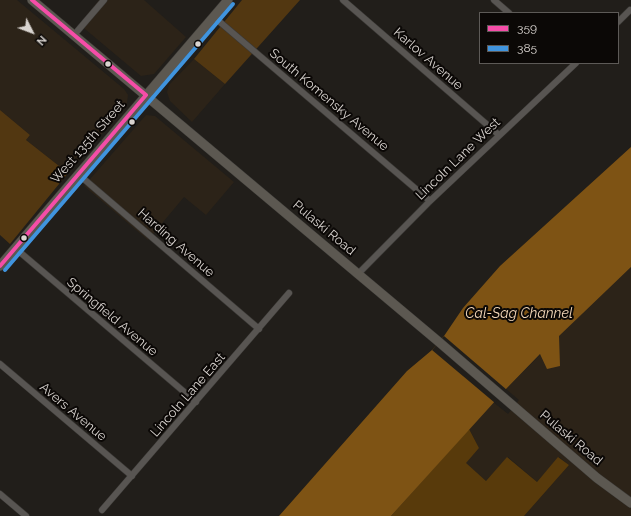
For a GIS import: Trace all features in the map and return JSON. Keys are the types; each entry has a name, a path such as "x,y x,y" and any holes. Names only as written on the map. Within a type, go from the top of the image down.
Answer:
{"main road":[{"name":"Pulaski Road","path":"32,0 439,342 598,478 631,503"},
{"name":"West 135th Street","path":"0,266 228,0"},
{"name":"Pulaski Road","path":"598,478 631,511"}],"street":[{"path":"74,35 104,0"},
{"name":"Karlov Avenue","path":"343,0 499,135"},
{"path":"494,0 508,12"},
{"path":"619,21 630,10"},
{"name":"South Komensky Avenue","path":"214,17 430,200"},
{"name":"Lincoln Lane West","path":"358,274 430,200 572,64"},
{"name":"Harding Avenue","path":"78,174 259,329"},
{"name":"Springfield Avenue","path":"15,248 196,402"},
{"name":"Lincoln Lane East","path":"102,510 289,293"},
{"name":"Avers Avenue","path":"0,364 132,476"},
{"path":"0,494 26,516"}],"shaded area":[{"path":"0,0 17,0 124,89 128,95 125,107 68,173 26,140 30,135 0,110"},
{"path":"99,0 144,0 186,37 154,74 141,76 79,24"},
{"path":"242,0 300,0 225,84 194,59"},
{"path":"194,59 225,84 192,122 170,101 167,92 169,85"},
{"path":"0,110 30,135 26,140 68,173 10,244 0,235"},
{"path":"146,115 155,116 234,182 206,215 184,197 148,240 84,186"},
{"path":"631,267 631,516 524,516 569,465 559,457 537,482 508,457 486,481 465,463 479,448 469,429 493,402 508,414 519,400 506,389 590,305"},
{"path":"469,429 479,448 466,463 486,481 507,457 537,482 558,457 569,465 524,516 391,516"}],"water":[{"name":"Cal-Sag Channel","path":"631,147 631,267 559,336 560,366 547,369 540,354 506,389 391,516 279,516 407,371 432,350 444,336 463,308 500,266"}],"pier":[{"path":"444,336 507,390 495,403 432,350"}],"transit line":[{"name":"359","path":"32,0 146,95"},
{"name":"385","path":"5,270 233,4"},
{"name":"359","path":"0,266 146,95"}]}
